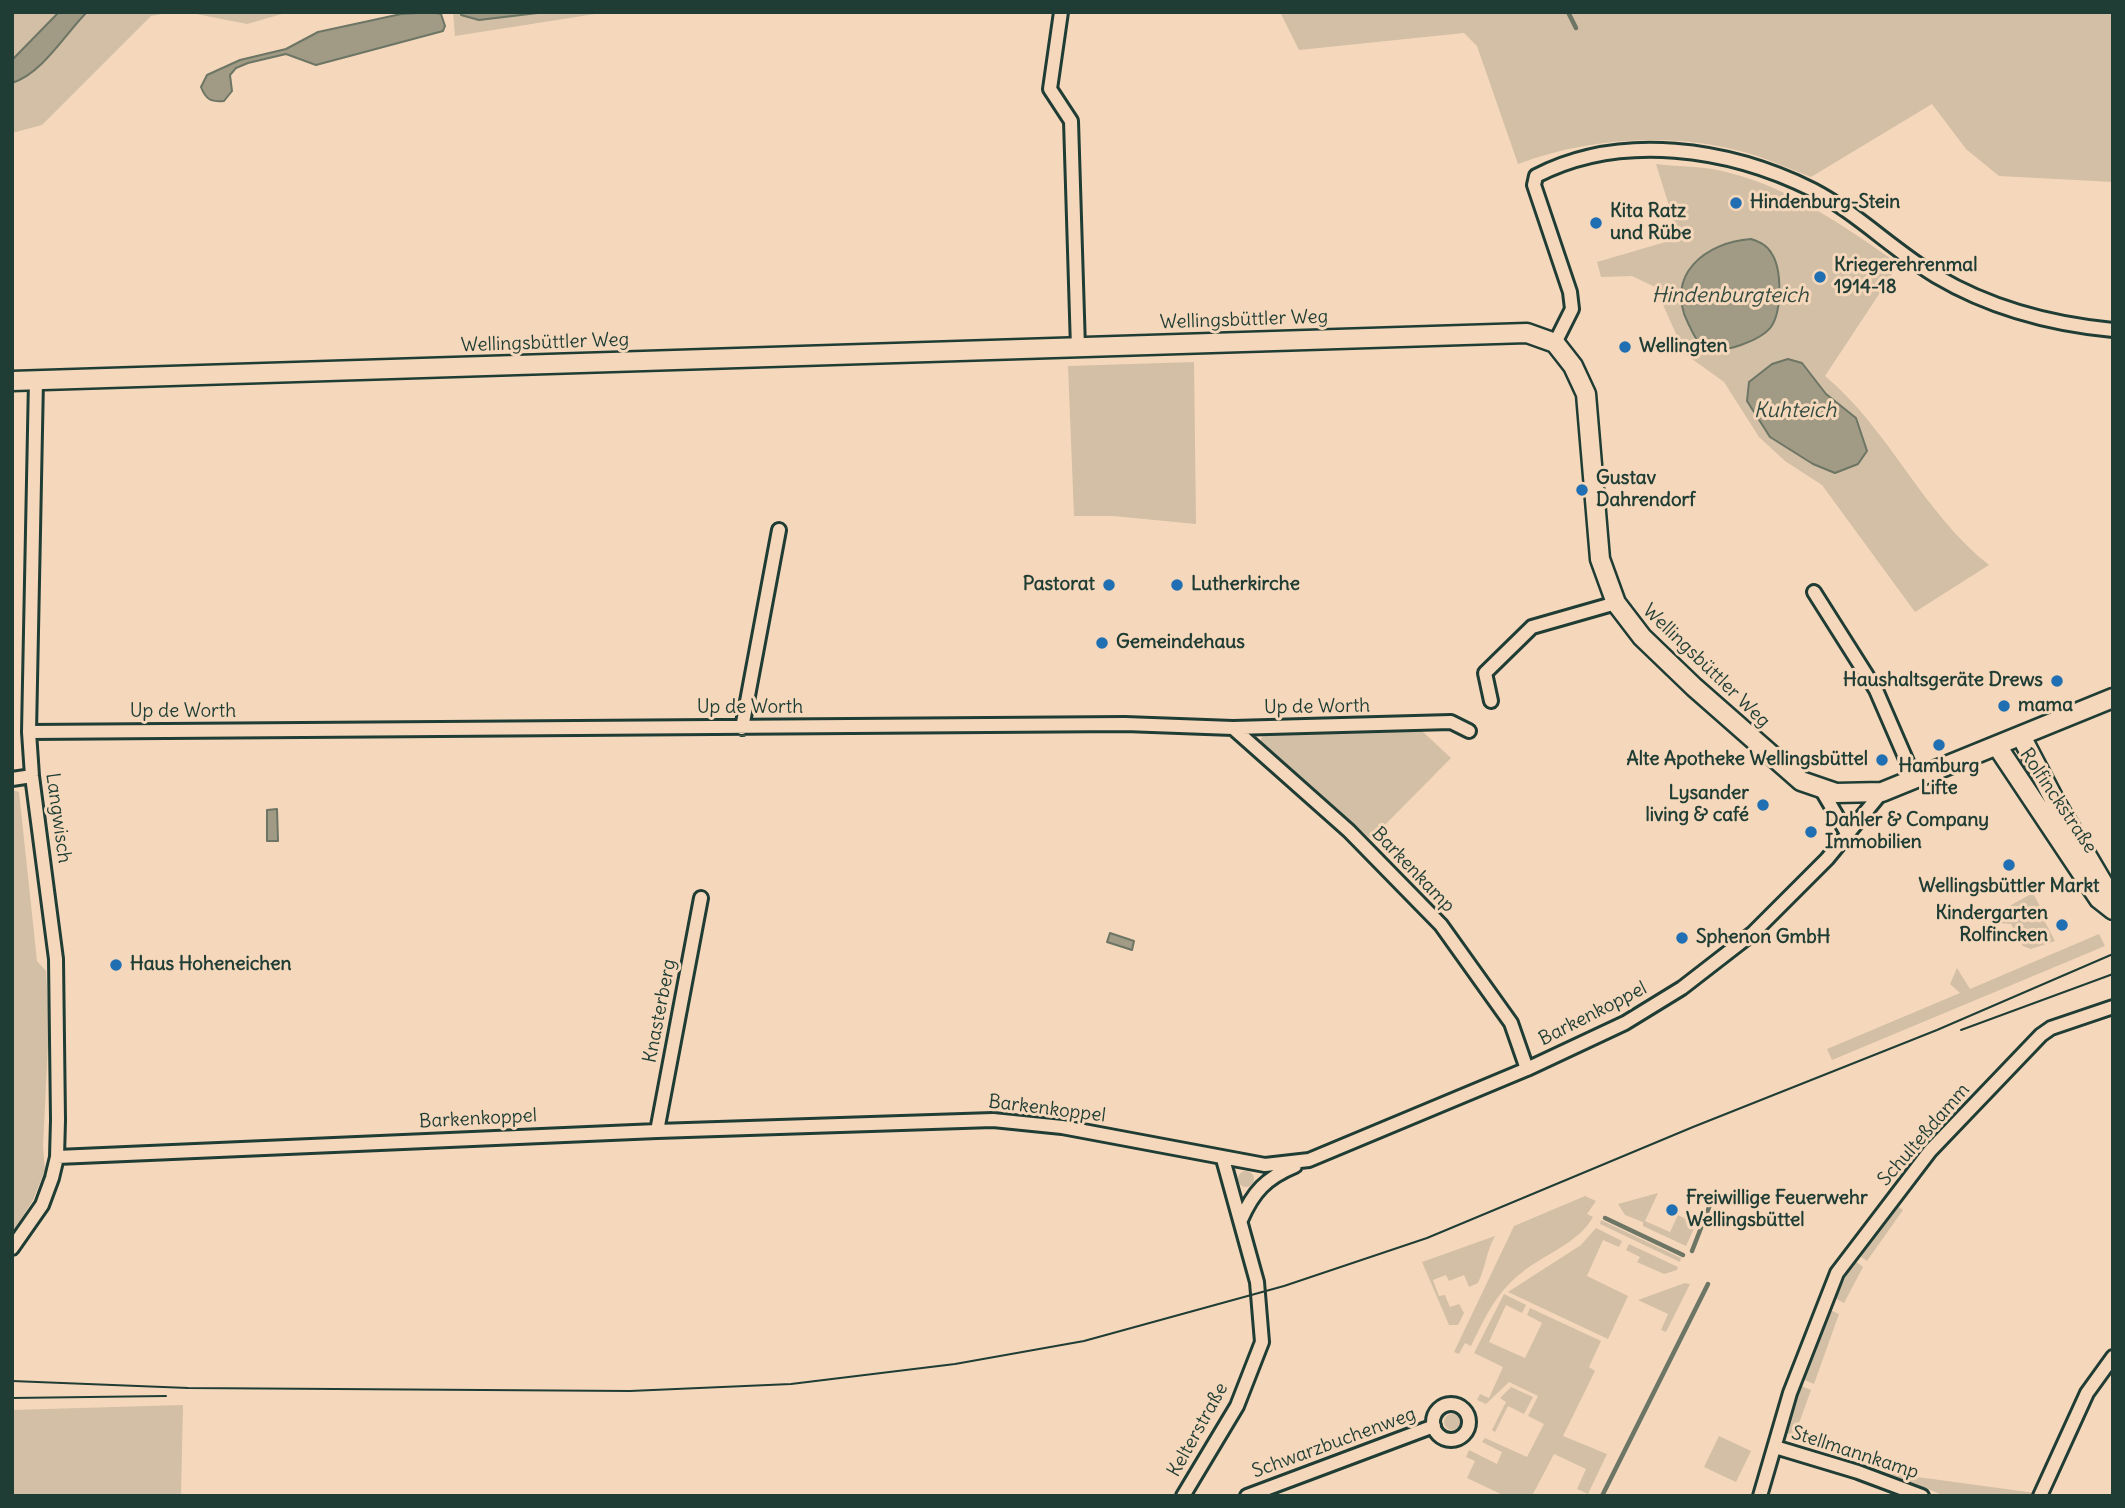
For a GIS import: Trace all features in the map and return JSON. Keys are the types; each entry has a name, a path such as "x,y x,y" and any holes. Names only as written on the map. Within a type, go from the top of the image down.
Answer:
{"main road":[{"name":"Wellingsbüttler Weg","path":"12,381 1527,333 1555,343 1573,366 1586,394 1600,559 1616,603 1642,637 1791,775 1821,789 1852,794 1882,792 2113,698"},
{"name":"Rolfinckstraße","path":"2021,736 2052,796 2113,900"},
{"name":"Rolfinckstraße","path":"1997,746 2099,899 2113,910"}],"street":[{"path":"1062,12 1050,89 1071,121 1078,348"},
{"path":"1555,343 1572,309 1570,292 1534,185 1536,176 1576,158 1600,152 1636,150 1680,151 1724,159 1787,179 1836,204 1936,276 1978,298 2028,316 2113,330"},
{"name":"Langwisch","path":"12,1248 42,1205 57,1157 56,959 32,776 29,732 36,380"},
{"path":"742,728 779,530"},
{"path":"1814,592 1876,690 1915,780"},
{"path":"1491,701 1485,674 1532,627 1616,603"},
{"name":"Up de Worth","path":"29,732 1125,724 1233,728 1451,722 1469,731"},
{"name":"Barkenkamp","path":"1233,728 1349,831 1441,925 1511,1023 1527,1069"},
{"path":"12,779 32,776"},
{"path":"1821,789 1848,835"},
{"name":"Barkenkoppel","path":"57,1157 657,1131 993,1120 1062,1127 1265,1165 1310,1160 1527,1069 1625,1023 1682,988 1753,933 1848,835 1882,792"},
{"name":"Knasterberg","path":"657,1131 701,898"},
{"name":"Schulteßdamm","path":"1760,1496 1790,1393 1837,1273 1930,1151 2041,1035 2051,1028 2113,1007"},
{"name":"Kelterstraße","path":"1183,1496 1237,1405 1262,1342 1257,1282 1223,1159"},
{"path":"1241,1220 1252,1195 1271,1176 1310,1160"},
{"path":"2040,1496 2087,1393 2113,1357"},
{"name":"Schwarzbuchenweg","path":"1247,1496 1281,1490 1434,1426"},
{"name":"Stellmannkamp","path":"1775,1447 1858,1472 1922,1496"}],"shaded area":[{"path":"12,12 173,12 151,16 42,125 12,133"},
{"path":"186,12 289,12 247,24"},
{"path":"453,12 461,12 461,16 608,12 455,36"},
{"path":"1280,12 2113,12 2113,182 1999,176 1966,149 1932,104 1811,177 1740,151 1685,141 1600,143 1544,155 1518,164 1477,46 1464,33 1299,50"},
{"path":"1656,164 1721,171 1776,189 1818,211 1899,264 1825,376 1868,420 1944,521 1989,565 1915,612 1822,485 1785,461 1759,437 1724,382 1685,354 1655,287 1632,276 1601,277 1597,262 1679,238","holes":["1788,359 1802,363 1826,394 1856,418 1749,382 1773,364"]},
{"path":"1194,362 1196,524 1113,516 1074,516 1068,366"},
{"path":"1421,730 1451,758 1371,839 1259,743 1264,733"},
{"path":"12,790 19,792 37,961 46,971 49,1024 43,1147 45,1170 33,1200 12,1233"},
{"path":"2033,893 2042,910 2039,913 2042,918 2045,916 2045,922 2055,941 2031,949 2023,946 2011,924 1999,923 1991,916"},
{"path":"2099,934 2105,946 1832,1060 1827,1049 1960,993 1950,984 1957,968 1970,989"},
{"path":"1243,1171 1249,1171 1254,1179 1252,1185 1243,1187 1238,1182 1238,1176"},
{"path":"1658,1193 1645,1221 1670,1232 1678,1215 1696,1224 1686,1246 1625,1215 1618,1204"},
{"path":"1585,1196 1596,1201 1587,1214 1593,1217 1586,1226 1569,1242 1529,1267 1511,1282 1491,1307 1471,1346 1465,1343 1459,1354 1454,1352 1514,1226"},
{"path":"1896,1205 1903,1210 1867,1261 1857,1254"},
{"path":"1601,1220 1681,1258 1680,1262 1600,1224"},
{"path":"1596,1228 1622,1241 1619,1247 1603,1240 1587,1276 1628,1296 1608,1339 1508,1292 1581,1245"},
{"path":"1495,1236 1478,1283 1469,1287 1464,1275 1449,1281 1446,1275 1433,1280 1439,1296 1445,1295 1450,1307 1459,1304 1464,1313 1458,1325 1449,1325 1422,1262"},
{"path":"1629,1244 1678,1267 1677,1270 1664,1274 1637,1262 1640,1257 1626,1250"},
{"path":"1854,1260 1863,1267 1844,1303 1835,1298"},
{"path":"1685,1283 1690,1284 1666,1332 1661,1330 1668,1314 1638,1300"},
{"path":"1504,1294 1526,1305 1522,1313 1506,1305 1489,1342 1525,1358 1542,1323 1527,1315 1530,1308 1601,1341 1589,1367 1595,1371 1563,1436 1607,1454 1588,1494 1577,1489 1586,1469 1554,1454 1532,1496 1505,1496 1467,1478 1475,1461 1466,1457 1469,1450 1497,1464 1502,1452 1482,1442 1485,1438 1527,1457 1544,1424 1528,1416 1538,1396 1509,1382 1486,1404 1477,1400 1480,1394 1489,1398 1503,1367 1474,1353"},
{"path":"1828,1309 1839,1314 1814,1384 1802,1379"},
{"path":"1799,1385 1811,1390 1793,1440 1786,1430"},
{"path":"1511,1387 1533,1397 1524,1414 1508,1406 1495,1432 1492,1430 1506,1402 1500,1398"},
{"path":"183,1405 181,1496 12,1496 12,1410"},
{"path":"1449,1414 1455,1414 1460,1422 1458,1428 1449,1430 1444,1425 1444,1419"},
{"path":"1719,1436 1751,1451 1736,1482 1704,1467"},
{"path":"1888,1473 2050,1495 2052,1496 1945,1496"}],"water":[{"path":"59,12 87,12 44,62 12,83 12,60"},
{"path":"461,12 546,12 479,20 461,15"},
{"path":"401,14 441,14 445,26 443,31 316,65 286,54 248,63 236,68 230,75 232,91 224,101 210,99 201,87 207,75 240,60 286,49 318,32"},
{"name":"Hindenburgteich","path":"1751,239 1766,246 1778,270 1779,301 1775,320 1766,332 1750,341 1722,350 1707,348 1696,338 1682,306 1681,290 1686,276 1705,254 1734,242"},
{"name":"Kuhteich","path":"1788,359 1802,363 1826,394 1856,418 1867,451 1858,464 1835,473 1813,464 1770,437 1747,401 1749,382 1772,364"},
{"path":"277,809 278,841 267,841 267,810"},
{"path":"1110,933 1134,941 1132,950 1107,942"}],"waterway":[{"path":"1568,12 1576,28"},
{"path":"1692,1251 1713,1197"},
{"path":"1605,1218 1683,1255"},
{"path":"1602,1496 1708,1284"}],"tram line":[{"path":"12,1381 188,1388 630,1391 791,1384 955,1364 1084,1341 1284,1286 1427,1238 1693,1127 1937,1030 2113,954"},
{"path":"1961,1030 2113,974"},
{"path":"12,1398 166,1396"}],"place":[{"name":"Hindenburg-Stein","path":"1736,203"},
{"name":"Kita Ratz und Rübe","path":"1596,223"},
{"name":"Kriegerehrenmal 1914-18","path":"1820,277"},
{"name":"Wellingten","path":"1625,347"},
{"name":"Gustav Dahrendorf","path":"1582,490"},
{"name":"Pastorat","path":"1109,585"},
{"name":"Lutherkirche","path":"1177,585"},
{"name":"Gemeindehaus","path":"1102,643"},
{"name":"Haushaltsgeräte Drews","path":"2057,681"},
{"name":"mama","path":"2004,706"},
{"name":"Hamburg Lifte","path":"1939,745"},
{"name":"Alte Apotheke Wellingsbüttel","path":"1882,760"},
{"name":"Lysander living & café","path":"1763,805"},
{"name":"Dahler & Company Immobilien","path":"1811,832"},
{"name":"Wellingsbüttler Markt","path":"2009,865"},
{"name":"Kindergarten Rolfincken","path":"2062,925"},
{"name":"Sphenon GmbH","path":"1682,938"},
{"name":"Haus Hoheneichen","path":"116,965"},
{"name":"Freiwillige Feuerwehr Wellingsbüttel","path":"1672,1210"}]}
